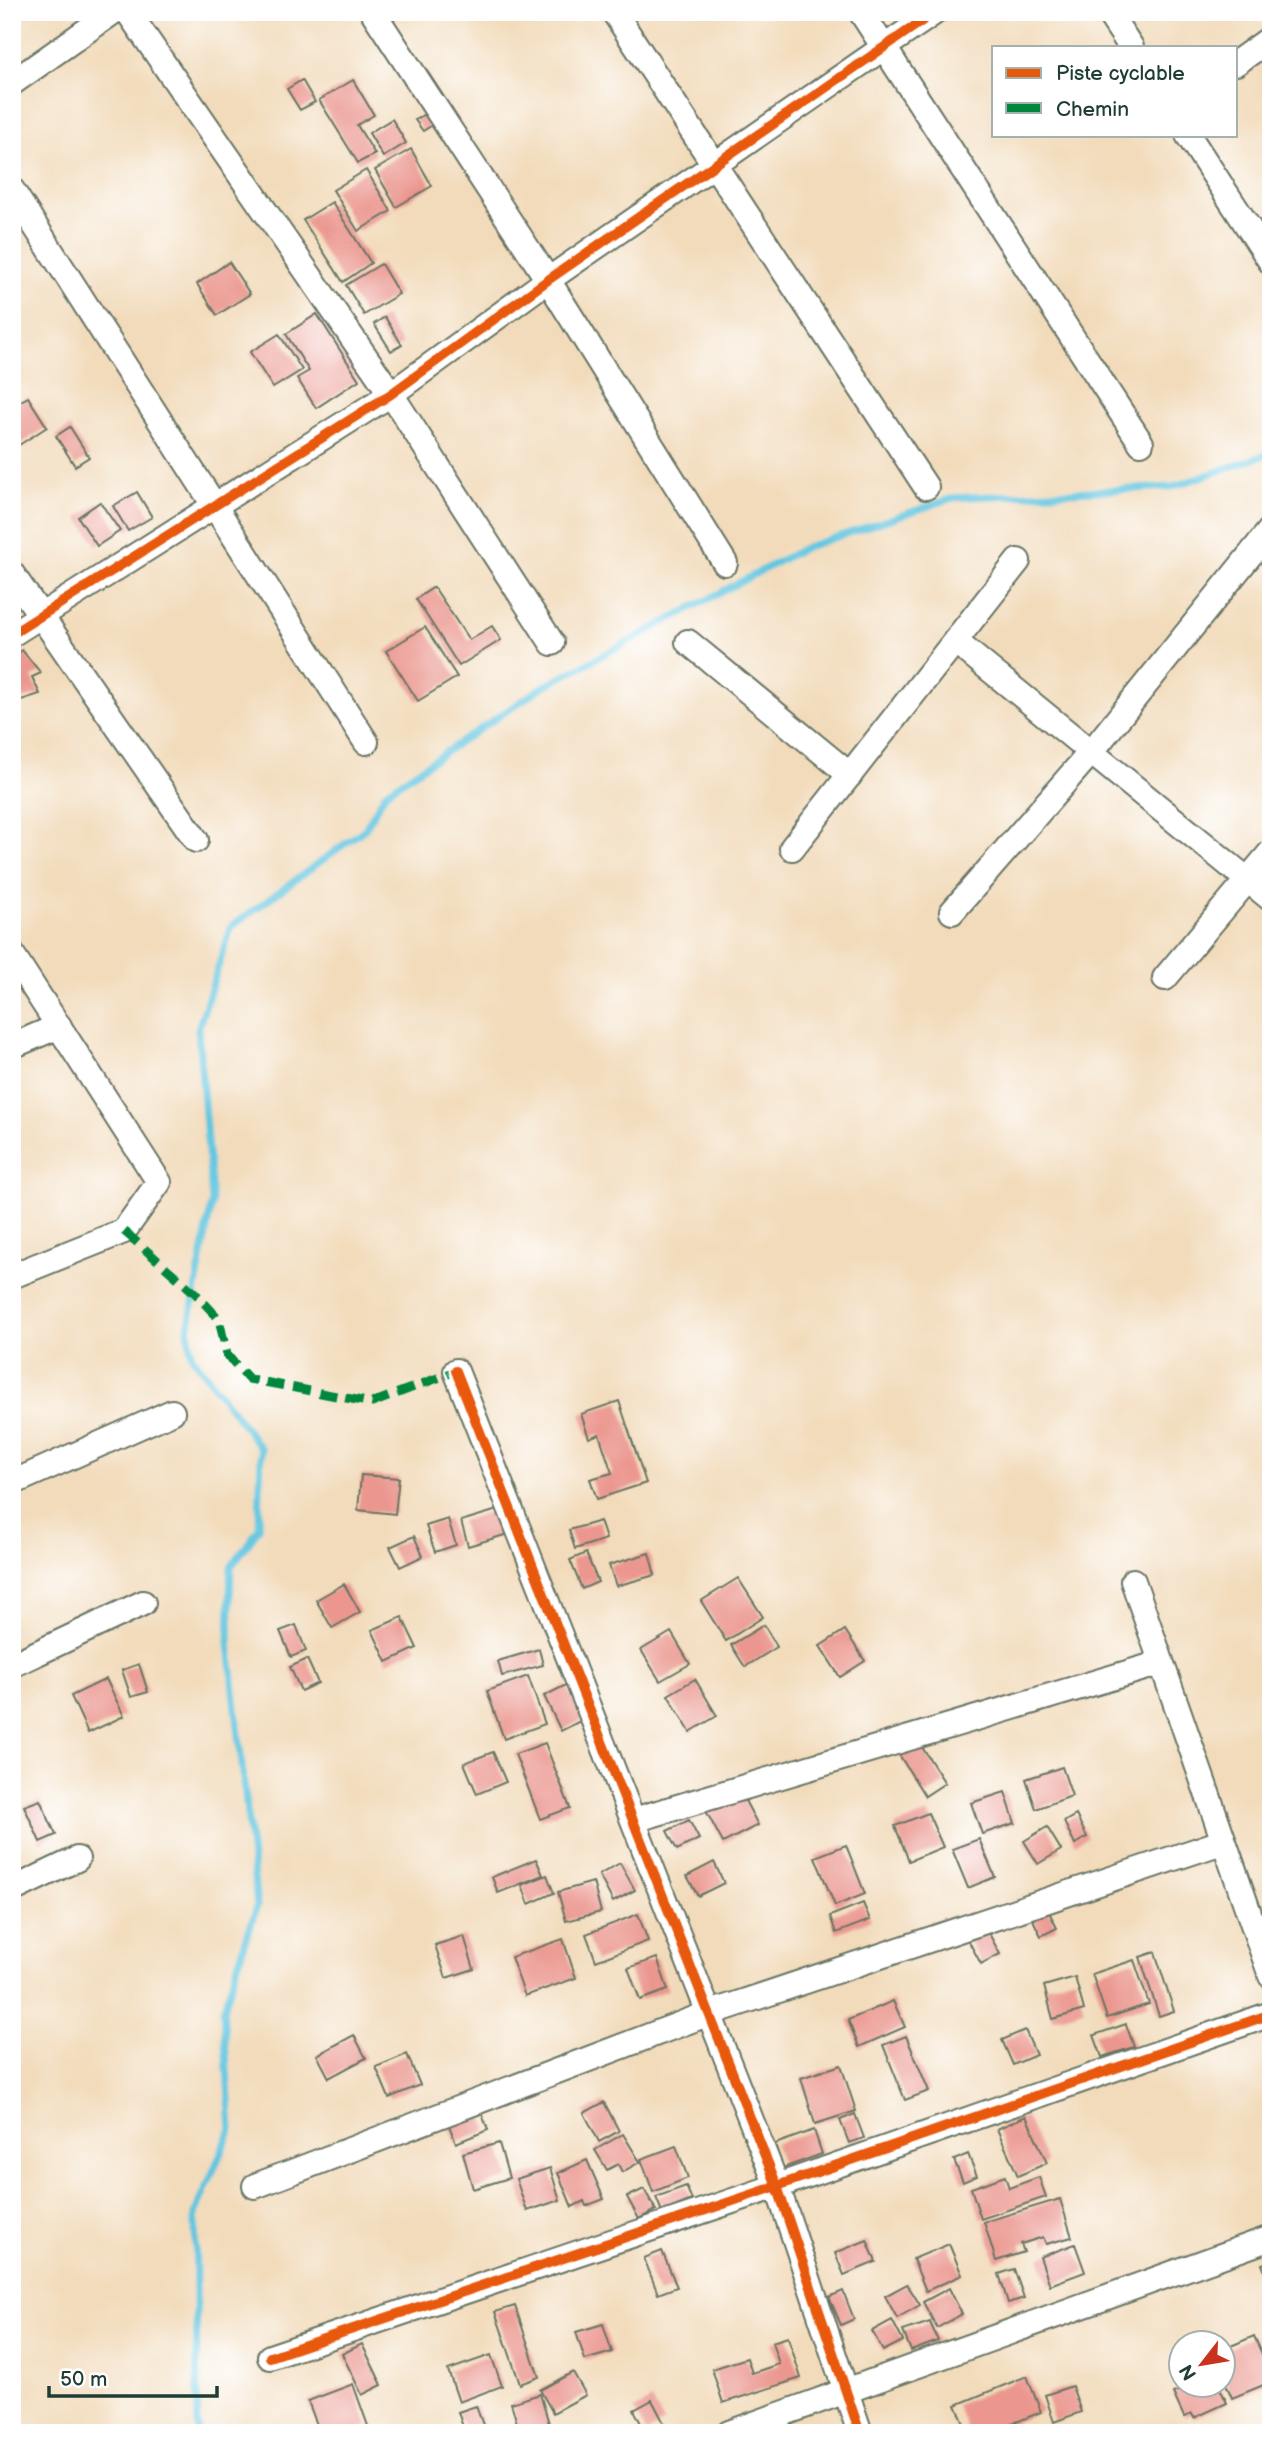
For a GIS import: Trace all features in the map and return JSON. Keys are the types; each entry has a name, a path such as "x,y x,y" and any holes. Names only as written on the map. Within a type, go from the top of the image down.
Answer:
{"street":[{"path":"12,83 113,12"},
{"path":"128,12 391,394 552,643"},
{"path":"373,12 548,279 725,563"},
{"path":"614,12 926,487"},
{"path":"861,12 1142,443"},
{"path":"12,634 391,394 548,279 935,12"},
{"path":"1108,12 1130,46"},
{"path":"1238,62 1271,38"},
{"path":"1189,136 1271,261"},
{"path":"12,190 366,743"},
{"path":"951,912 1092,751 1271,529"},
{"path":"792,849 1018,561"},
{"path":"12,574 196,840"},
{"path":"955,641 1271,899"},
{"path":"688,642 850,775"},
{"path":"1165,978 1271,852"},
{"path":"12,954 159,1182 124,1231 12,1276"},
{"path":"12,1046 60,1026"},
{"path":"456,1371 778,2186 848,2388 860,2433"},
{"path":"12,1483 172,1412"},
{"path":"1133,1581 1271,1976"},
{"path":"12,1665 143,1603"},
{"path":"634,1820 1161,1664"},
{"path":"255,2186 708,2014 1222,1842"},
{"path":"12,1889 77,1859"},
{"path":"270,2357 778,2186 1271,2014"},
{"path":"729,2433 1271,2238"}],"building":[{"path":"302,80 315,102 300,110 287,89"},
{"path":"353,80 374,115 357,125 375,154 358,163 319,100"},
{"path":"426,113 434,124 423,131 415,120"},
{"path":"392,119 406,143 383,157 369,133"},
{"path":"411,149 432,186 396,207 375,170"},
{"path":"366,170 391,211 358,231 333,190"},
{"path":"332,202 371,263 343,282 303,220"},
{"path":"229,262 250,294 217,315 197,284"},
{"path":"381,264 399,294 364,315 346,285"},
{"path":"317,314 359,380 316,408 297,378 309,371 286,334"},
{"path":"385,317 402,345 391,351 374,324"},
{"path":"279,334 302,370 273,388 250,352"},
{"path":"28,397 47,427 16,447 12,441 12,406"},
{"path":"70,427 89,457 75,466 56,436"},
{"path":"137,492 152,517 128,531 113,506"},
{"path":"100,502 120,531 97,546 78,517"},
{"path":"434,587 469,640 492,626 501,640 459,666 416,599"},
{"path":"425,627 457,677 418,701 386,651"},
{"path":"22,650 41,673 32,677 40,694 12,703 12,658"},
{"path":"619,1401 646,1483 597,1499 590,1479 612,1473 599,1434 589,1438 581,1414"},
{"path":"361,1475 399,1478 395,1514 358,1510"},
{"path":"501,1509 508,1534 468,1546 461,1521"},
{"path":"448,1519 456,1545 435,1552 426,1526"},
{"path":"600,1521 606,1539 575,1549 569,1530"},
{"path":"414,1536 423,1556 400,1567 390,1547"},
{"path":"586,1553 598,1582 582,1589 570,1560"},
{"path":"649,1553 655,1575 616,1586 609,1565"},
{"path":"738,1578 763,1617 726,1641 701,1601"},
{"path":"344,1584 360,1612 332,1628 316,1600"},
{"path":"402,1617 417,1648 387,1662 372,1630"},
{"path":"296,1625 306,1651 291,1657 280,1631"},
{"path":"764,1625 777,1647 745,1667 731,1645"},
{"path":"845,1630 865,1661 840,1677 820,1646"},
{"path":"671,1632 690,1664 660,1681 641,1650"},
{"path":"539,1649 543,1665 502,1676 498,1661"},
{"path":"307,1659 318,1683 301,1691 290,1667"},
{"path":"139,1664 148,1692 131,1697 122,1670"},
{"path":"528,1676 545,1724 504,1739 487,1691"},
{"path":"106,1679 124,1716 88,1733 71,1696"},
{"path":"695,1679 717,1716 690,1732 668,1695"},
{"path":"566,1685 584,1719 561,1731 544,1696"},
{"path":"918,1741 945,1783 925,1796 898,1753"},
{"path":"545,1743 570,1808 540,1819 515,1754"},
{"path":"493,1752 506,1782 477,1794 464,1763"},
{"path":"1062,1767 1072,1796 1036,1809 1026,1779"},
{"path":"1005,1792 1015,1823 982,1834 971,1803"},
{"path":"741,1793 758,1825 723,1843 706,1811"},
{"path":"40,1800 56,1835 40,1842 24,1806"},
{"path":"928,1813 943,1847 909,1861 895,1826"},
{"path":"1076,1815 1087,1837 1075,1844 1064,1822"},
{"path":"689,1820 699,1839 677,1850 667,1831"},
{"path":"1047,1827 1061,1850 1038,1864 1024,1841"},
{"path":"979,1839 995,1877 968,1888 952,1849"},
{"path":"846,1845 865,1894 835,1906 815,1857"},
{"path":"536,1859 543,1875 498,1893 492,1877"},
{"path":"714,1862 724,1883 698,1896 687,1876"},
{"path":"620,1863 635,1890 613,1902 599,1875"},
{"path":"547,1875 554,1893 529,1904 522,1885"},
{"path":"593,1882 601,1912 566,1921 558,1892"},
{"path":"863,1903 870,1920 836,1933 830,1916"},
{"path":"1048,1910 1057,1928 1041,1936 1032,1918"},
{"path":"638,1914 648,1941 596,1961 586,1934"},
{"path":"986,1928 1000,1954 981,1964 967,1938"},
{"path":"464,1936 474,1969 446,1978 435,1945"},
{"path":"563,1939 576,1978 525,1996 511,1957"},
{"path":"1155,1952 1174,2011 1159,2016 1140,1957"},
{"path":"657,1958 668,1990 640,2000 628,1968"},
{"path":"1134,1960 1149,2004 1107,2018 1092,1974"},
{"path":"1075,1977 1084,2010 1053,2019 1044,1986"},
{"path":"893,2001 905,2027 859,2047 848,2020"},
{"path":"1126,2024 1134,2047 1102,2057 1094,2035"},
{"path":"1025,2030 1036,2055 1013,2065 1002,2040"},
{"path":"354,2035 366,2058 329,2078 317,2055"},
{"path":"906,2036 929,2091 905,2100 883,2045"},
{"path":"407,2054 420,2085 389,2098 376,2067"},
{"path":"841,2065 856,2111 815,2124 801,2078"},
{"path":"604,2102 619,2131 599,2142 584,2113"},
{"path":"478,2104 488,2130 456,2143 446,2118"},
{"path":"855,2114 864,2138 849,2143 840,2120"},
{"path":"1026,2116 1047,2163 1018,2176 997,2129"},
{"path":"814,2130 822,2154 783,2168 775,2144"},
{"path":"623,2134 640,2162 622,2172 618,2164 607,2170 595,2150"},
{"path":"499,2143 509,2178 473,2189 463,2153"},
{"path":"676,2146 688,2178 653,2192 641,2159"},
{"path":"968,2154 977,2176 963,2182 954,2160"},
{"path":"587,2160 604,2199 586,2206 584,2201 572,2207 558,2173"},
{"path":"550,2168 560,2200 527,2211 516,2179"},
{"path":"1005,2176 1009,2188 1039,2177 1046,2197 981,2219 971,2188"},
{"path":"686,2186 692,2200 662,2212 656,2197"},
{"path":"644,2189 656,2210 639,2219 627,2197"},
{"path":"1060,2199 1072,2237 1046,2244 1043,2237 1021,2244 1024,2252 996,2261 984,2222"},
{"path":"867,2240 876,2262 844,2275 835,2253"},
{"path":"949,2244 962,2275 926,2291 913,2259"},
{"path":"1075,2244 1085,2272 1050,2285 1040,2257"},
{"path":"662,2251 677,2287 658,2294 644,2258"},
{"path":"1271,2261 1271,2287 1262,2264"},
{"path":"1014,2269 1024,2298 1008,2303 999,2274"},
{"path":"907,2284 920,2305 897,2318 885,2296"},
{"path":"949,2288 962,2314 937,2328 923,2302"},
{"path":"843,2291 854,2319 841,2325 829,2297"},
{"path":"515,2306 539,2377 520,2384 495,2312"},
{"path":"892,2320 903,2341 883,2351 872,2331"},
{"path":"930,2322 938,2341 911,2351 903,2331"},
{"path":"603,2324 612,2352 585,2360 576,2332"},
{"path":"1254,2336 1271,2374 1271,2382 1238,2396 1238,2343"},
{"path":"788,2337 801,2378 723,2403 712,2369 747,2358 752,2373 779,2364 772,2342"},
{"path":"362,2344 382,2385 362,2395 342,2354"},
{"path":"491,2355 502,2386 459,2402 448,2370"},
{"path":"573,2372 586,2395 553,2413 540,2390"},
{"path":"1027,2376 1041,2412 989,2433 968,2433 956,2405"},
{"path":"353,2384 368,2426 351,2433 320,2433 308,2401"},
{"path":"1072,2386 1081,2412 1054,2422 1045,2395"},
{"path":"540,2394 552,2433 520,2433 511,2403"},
{"path":"652,2400 664,2423 646,2433 634,2410"},
{"path":"1176,2400 1226,2400 1227,2403 1194,2418 1192,2414 1184,2417"},
{"path":"476,2406 486,2433 465,2433 458,2412"}],"waterway":[{"path":"198,2433 195,2214 231,2129 223,2010 257,1906 229,1643 231,1567 259,1528 261,1449 192,1356 188,1330 212,1201 198,1029 231,927 365,829 386,792 541,688 804,548 953,498 1172,487 1271,453"}],"marked path":[{"path":"124,1231 195,1293 219,1319 227,1355 249,1379 372,1403 456,1371"}],"cycle path":[{"path":"12,634 391,394 548,280 935,12"},
{"path":"456,1371 777,2186 860,2433"},
{"path":"270,2357 777,2186 1271,2014"}]}
